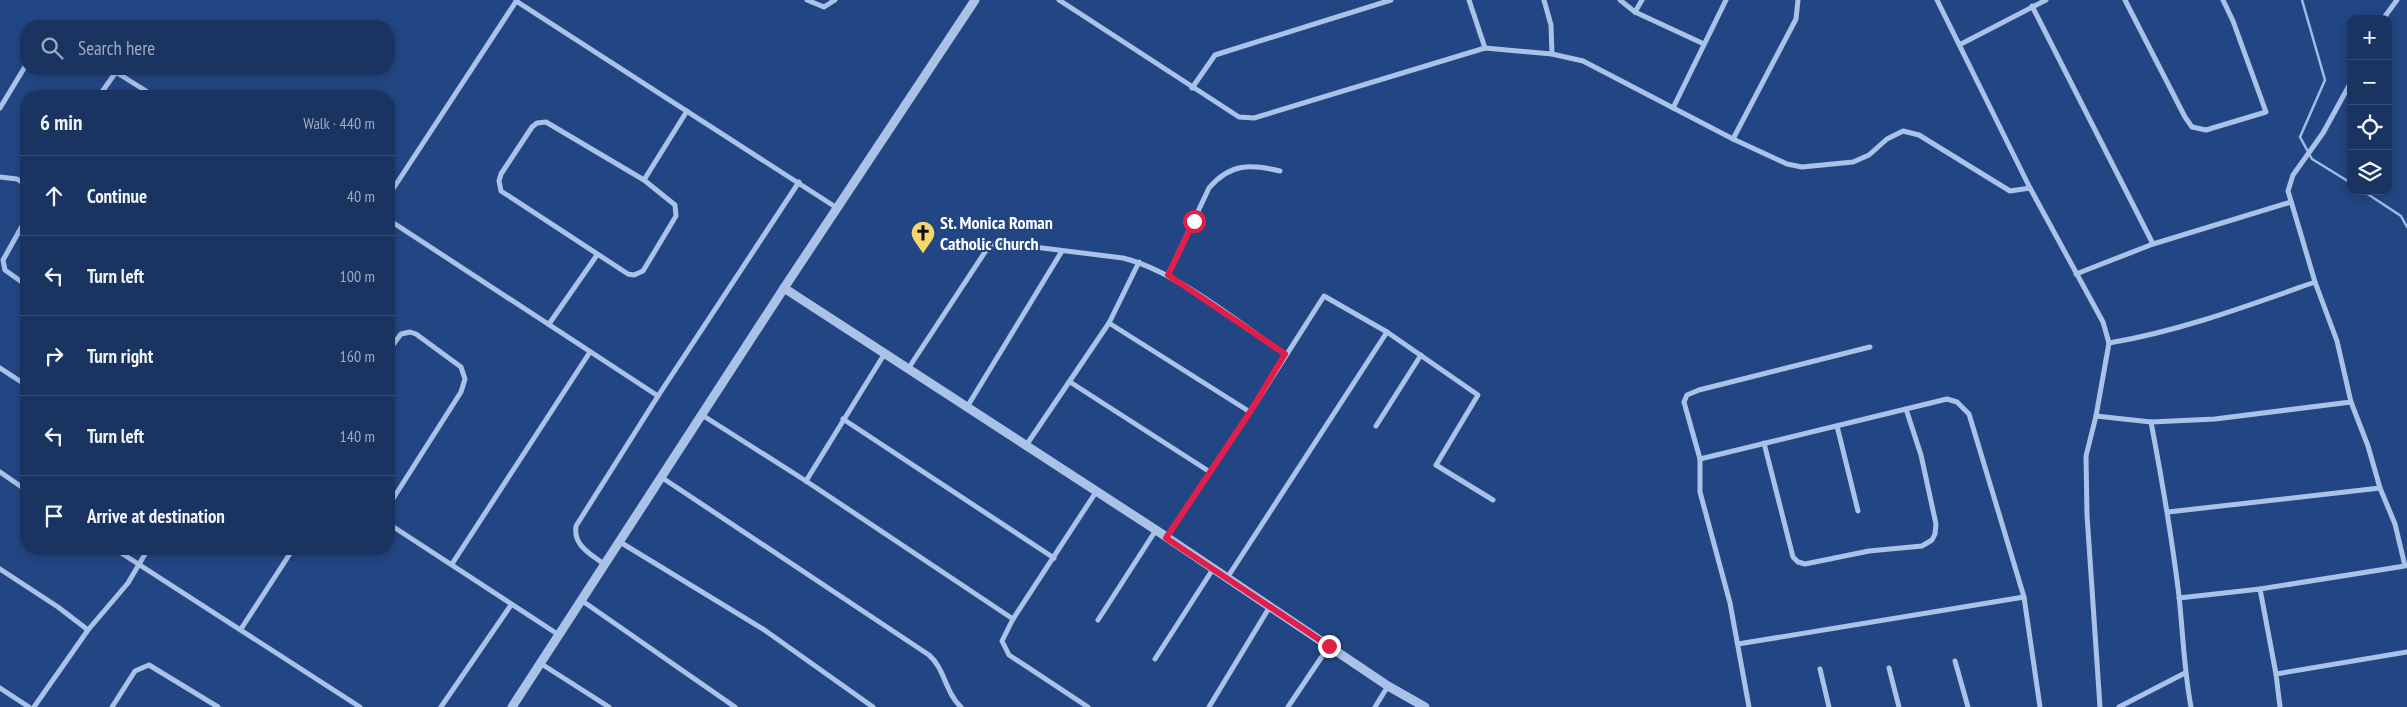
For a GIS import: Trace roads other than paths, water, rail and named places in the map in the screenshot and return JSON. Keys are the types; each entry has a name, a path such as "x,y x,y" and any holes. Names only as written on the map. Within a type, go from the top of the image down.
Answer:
{"street":[{"path":"807,0 824,7 835,0"},
{"path":"512,707 784,288 975,0"},
{"path":"1060,0 1238,117 1254,118 1485,48 1552,54 1583,61 1786,164 1802,167 1853,162 1869,155 1887,139 1903,131 1920,135 2010,191 2030,188"},
{"path":"1192,88 1215,55 1391,0"},
{"path":"1469,0 1485,48"},
{"path":"1544,0 1550,25 1552,54"},
{"path":"1620,0 1635,12 1704,44"},
{"path":"1635,12 1642,0"},
{"path":"1673,108 1726,0"},
{"path":"1734,139 1796,18 1798,0"},
{"path":"1937,0 2030,188 2103,322 2109,343 2096,416 2086,456 2087,515 2100,707"},
{"path":"1960,44 2046,0"},
{"path":"2124,0 2185,117 2192,127 2206,130 2266,112 2233,21 2223,0"},
{"path":"2387,15 2397,0"},
{"path":"395,186 516,1 837,208"},
{"path":"2032,6 2153,244"},
{"path":"0,108 20,75"},
{"path":"102,90 110,75"},
{"path":"121,75 145,90"},
{"path":"2347,89 2313,148 2293,175 2288,191 2315,282 2337,341 2351,402 2368,446 2380,488 2395,524 2407,572"},
{"path":"644,180 687,111"},
{"path":"540,122 546,122 644,180 673,202 677,211 676,216 643,271 634,275 628,274 597,255 501,191 498,181 532,127 540,122"},
{"path":"1168,275 1209,188 1218,177 1243,167 1254,166 1280,171"},
{"path":"0,177 20,181"},
{"path":"605,565 578,545 575,533 576,526 658,396 799,182"},
{"path":"2076,274 2153,244 2291,202"},
{"path":"395,224 658,396"},
{"path":"20,230 3,260 5,270 20,281"},
{"path":"908,368 985,252 991,245 1002,243 1140,262 1168,275 1285,354"},
{"path":"967,407 1062,251"},
{"path":"549,324 597,255"},
{"path":"1025,447 1109,323 1140,262"},
{"path":"2109,343 2144,337 2213,318 2315,282"},
{"path":"784,288 908,368 1025,447 1156,530 1388,686 1425,707"},
{"path":"1166,538 1324,296 1387,332 1478,395 1436,465 1493,500"},
{"path":"1109,323 1250,412"},
{"path":"395,342 401,334 410,332 416,334 461,367 465,379 461,392 395,496"},
{"path":"1227,578 1387,332"},
{"path":"1749,707 1730,603 1700,492 1700,459 1684,402 1687,394 1870,347"},
{"path":"452,564 590,352"},
{"path":"806,481 885,353"},
{"path":"1376,426 1421,355"},
{"path":"0,368 20,381"},
{"path":"1070,382 1210,472"},
{"path":"1700,459 1947,399 1957,402 1969,414 2024,597 2040,707"},
{"path":"2096,416 2151,422 2215,419 2351,402"},
{"path":"1764,442 1795,561 1805,564 1869,552 1922,546 1932,540 1936,534 1936,524 1921,455 1906,409"},
{"path":"702,415 806,481 1013,619"},
{"path":"843,419 1054,558"},
{"path":"2151,422 2168,512 2179,598 2185,673 2191,707"},
{"path":"1837,426 1858,512"},
{"path":"0,472 20,486"},
{"path":"661,477 929,655 936,663 949,693 961,707"},
{"path":"2168,512 2380,488"},
{"path":"1088,707 1009,655 1002,641 1013,619 1096,492"},
{"path":"395,528 559,635"},
{"path":"1098,620 1156,530"},
{"path":"620,542 762,629 873,707"},
{"path":"124,555 360,707"},
{"path":"34,707 88,630 128,584 137,564 144,555"},
{"path":"241,629 289,555"},
{"path":"2179,598 2260,589 2405,566"},
{"path":"0,569 58,606 88,630"},
{"path":"1155,658 1213,569"},
{"path":"2260,589 2276,674 2280,707"},
{"path":"1738,644 2024,597"},
{"path":"581,600 735,707"},
{"path":"441,707 511,605"},
{"path":"1209,707 1270,608"},
{"path":"1288,707 1329,646"},
{"path":"2276,674 2407,652"},
{"path":"1955,661 1968,707"},
{"path":"540,663 609,707"},
{"path":"112,707 135,672 149,665 218,707"},
{"path":"1889,668 1899,707"},
{"path":"1820,670 1828,707"},
{"path":"2119,707 2185,673"},
{"path":"1375,707 1388,686"},
{"path":"0,688 29,707"}],"waterway":[{"path":"2302,0 2325,80 2300,137 2312,159 2347,181"},
{"path":"2369,195 2401,216 2407,227"}],"place":[{"name":"St. Monica Roman Catholic Church","path":"923,254"}]}
